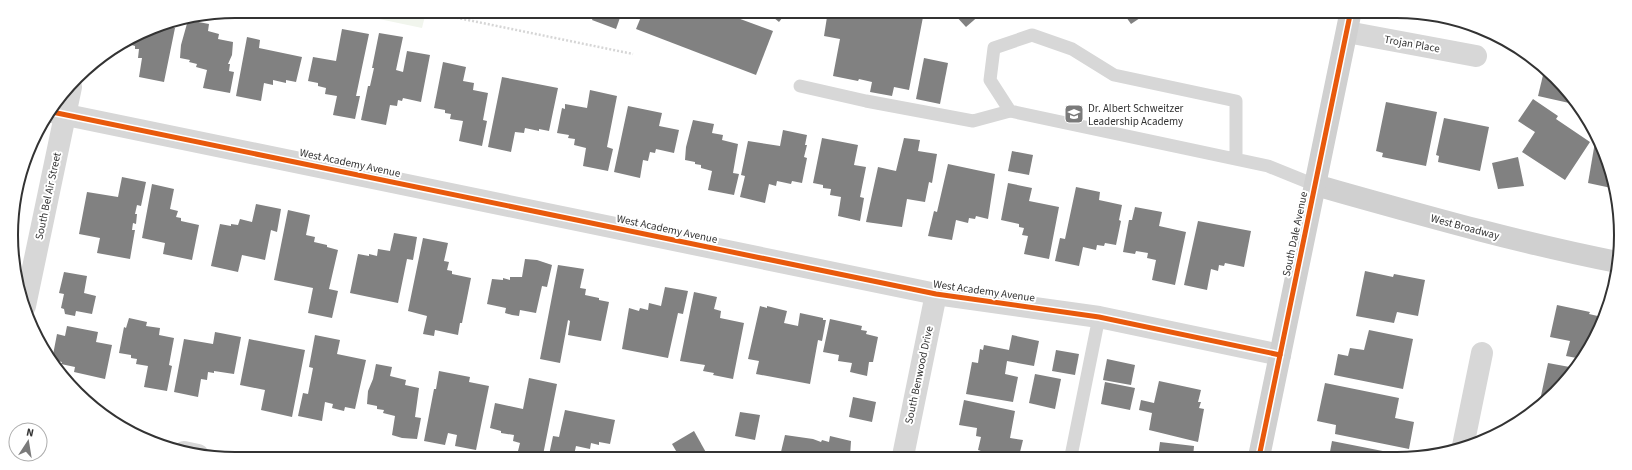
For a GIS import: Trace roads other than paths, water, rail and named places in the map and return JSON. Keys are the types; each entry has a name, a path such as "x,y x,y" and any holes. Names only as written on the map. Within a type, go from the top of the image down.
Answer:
{"street":[{"name":"Trojan Place","path":"1349,24 1476,56"},
{"name":"South Dale Avenue","path":"1260,452 1349,24"},
{"name":"South Bel Air Street","path":"27,296 59,114 66,99"},
{"name":"West Academy Avenue","path":"59,114 936,294 1099,317 1280,355"},
{"name":"West Broadway","path":"1315,185 1487,233 1551,249 1612,261"},
{"name":"South Benwood Drive","path":"904,452 936,294"},
{"path":"1464,441 1482,353"}],"lane":[{"path":"1010,111 990,80 994,48 1032,35 1072,49 1114,75 1236,101 1236,159"},
{"path":"800,86 866,101 972,120 1010,111 1268,166 1315,185"},
{"path":"1073,452 1099,317"}],"place":[{"name":"Dr. Albert Schweitzer Leadership Academy","path":"1074,114"}]}
